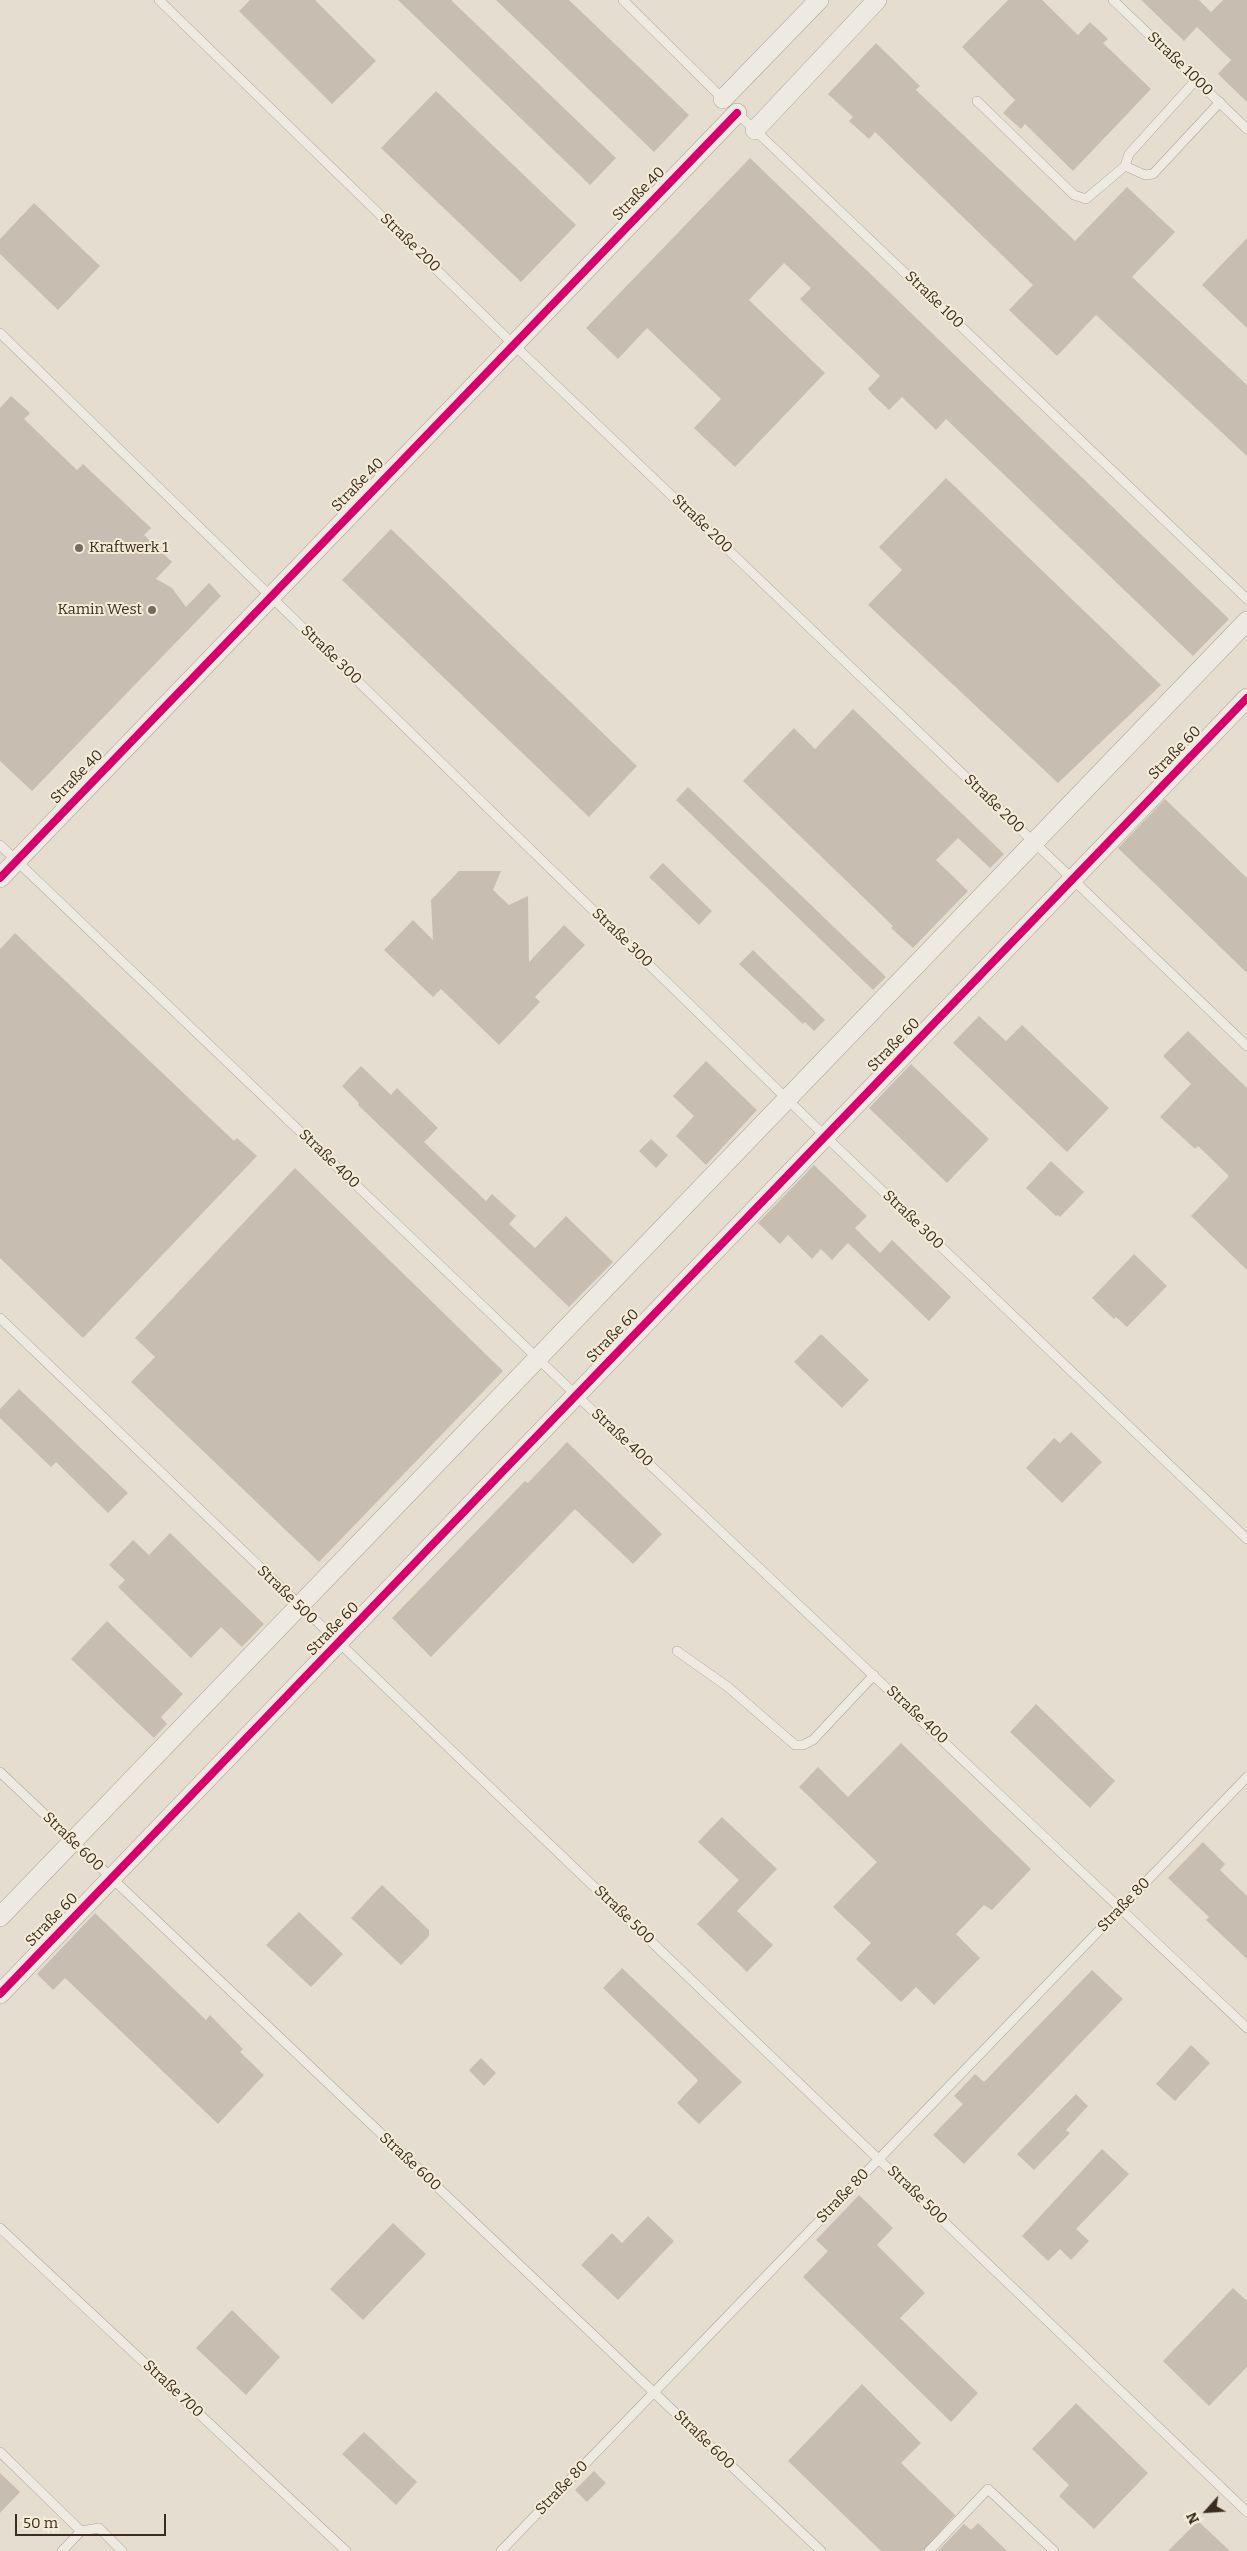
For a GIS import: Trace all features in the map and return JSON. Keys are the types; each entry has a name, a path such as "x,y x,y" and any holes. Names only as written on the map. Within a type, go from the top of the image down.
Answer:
{"street":[{"path":"723,99 819,0"},
{"path":"755,130 877,0"},
{"name":"Straße 40","path":"0,878 737,113"},
{"path":"0,1917 1247,621"},
{"name":"Straße 60","path":"0,1994 1247,698"}],"lane":[{"name":"Straße 200","path":"159,0 513,344 1247,1046"},
{"name":"Straße 100","path":"623,0 737,113 1247,599"},
{"name":"Straße 1000","path":"1113,0 1247,129"},
{"path":"977,101 1074,195 1086,199 1125,166 1129,154 1196,80"},
{"path":"1125,166 1145,175 1153,174 1220,102"},
{"name":"Straße 300","path":"0,333 825,1136 1247,1539"},
{"name":"Straße 400","path":"0,845 538,1359 1247,2028"},
{"name":"Straße 500","path":"0,1318 299,1607 879,2158 1247,2512"},
{"path":"677,1651 728,1687 795,1745 803,1745 813,1740 874,1675"},
{"name":"Straße 600","path":"0,1772 821,2551"},
{"name":"Straße 80","path":"501,2551 1247,1777"},
{"name":"Straße 700","path":"0,2228 346,2551"},
{"path":"0,2452 81,2531"},
{"path":"929,2551 988,2490 1054,2551"},
{"path":"62,2551 81,2531 99,2528 122,2551"}],"building":[{"path":"250,0 315,0 376,61 332,104 239,11"},
{"path":"398,0 451,0 616,158 590,185"},
{"path":"496,0 569,0 689,115 654,152"},
{"path":"1008,0 1042,0 1078,35 1090,22 1108,39 1103,43 1151,89 1073,171 1025,124 1021,129 1003,113 1015,100 962,47"},
{"path":"1141,0 1199,0 1211,12 1223,0 1247,0 1247,102 1218,74 1231,60 1197,27 1184,41"},
{"path":"876,43 920,86 916,90 1075,241 1127,187 1175,232 1132,277 1247,385 1247,456 1096,315 1057,356 1009,310 1033,285 875,132 869,139 849,121 853,117 828,94"},
{"path":"436,91 576,225 521,282 381,148"},
{"path":"750,158 1229,619 1193,656 946,419 936,430 902,397 889,410 872,394 868,389 880,376 800,299 811,288 784,263 749,300 825,373 735,467 694,428 721,399 647,328 618,359 586,328"},
{"path":"34,203 100,266 58,310 0,254 0,239"},
{"path":"1247,238 1247,328 1202,285"},
{"name":"Kraftwerk 1","path":"11,396 30,413 24,419 77,470 83,464 151,528 144,535 172,562 156,579 172,588 186,607 209,583 221,596 32,791 0,761 0,408"},
{"path":"946,478 1161,685 1058,783 868,605 902,570 879,547"},
{"path":"391,529 637,766 589,817 342,580"},
{"path":"853,709 1004,854 990,868 958,838 936,860 968,891 913,948 891,928 893,926 743,781 794,728 815,749"},
{"path":"688,787 886,977 873,990 676,800"},
{"path":"1165,799 1247,878 1247,973 1118,848"},
{"path":"663,863 712,911 699,925 649,877"},
{"path":"459,871 501,871 493,890 509,905 528,896 529,962 564,925 585,945 535,997 540,1002 499,1045 441,989 433,997 384,950 413,920 433,940 431,900"},
{"path":"15,933 234,1141 237,1138 257,1156 83,1338 0,1258 0,949"},
{"path":"753,950 825,1020 814,1031 805,1022 803,1024 739,964"},
{"path":"979,1016 1006,1041 1022,1025 1109,1108 1067,1152 953,1043"},
{"path":"1188,1031 1247,1088 1247,1270 1191,1216 1229,1176 1198,1146 1195,1149 1160,1117 1191,1084 1163,1056"},
{"path":"706,1061 757,1110 706,1165 676,1136 694,1116 673,1096"},
{"path":"911,1064 989,1139 947,1183 869,1108"},
{"path":"361,1066 391,1095 397,1088 438,1128 424,1142 486,1201 492,1194 516,1216 509,1224 535,1248 566,1216 613,1262 569,1307 358,1105 359,1103 342,1086"},
{"path":"651,1139 668,1155 656,1168 639,1151"},
{"path":"1051,1161 1084,1192 1060,1217 1056,1216 1026,1188"},
{"path":"814,1165 867,1216 855,1228 880,1253 892,1240 951,1297 929,1321 848,1243 832,1260 821,1249 812,1259 788,1235 780,1244 758,1223"},
{"path":"295,1168 503,1371 319,1562 131,1382 155,1357 135,1338"},
{"path":"1134,1254 1167,1286 1127,1327 1116,1317 1114,1319 1092,1298"},
{"path":"821,1334 869,1380 842,1408 794,1362"},
{"path":"19,1389 128,1493 108,1513 56,1462 51,1467 0,1418 0,1409"},
{"path":"1071,1432 1102,1462 1062,1503 1026,1468 1054,1438 1060,1443"},
{"path":"567,1442 662,1534 633,1564 575,1509 431,1657 392,1618 525,1481 528,1483"},
{"path":"170,1533 264,1624 242,1647 221,1627 191,1658 118,1587 125,1580 109,1565 133,1540 149,1555"},
{"path":"107,1621 183,1694 161,1717 167,1724 154,1738 71,1659"},
{"path":"1036,1704 1115,1781 1090,1808 1010,1732"},
{"path":"901,1743 1031,1869 992,1910 984,1905 956,1934 980,1958 934,2005 916,1987 901,2002 856,1959 871,1943 833,1907 877,1862 799,1787 818,1767 848,1797"},
{"path":"722,1817 777,1869 737,1911 773,1945 747,1972 697,1924 739,1880 698,1842"},
{"path":"1203,1842 1225,1864 1220,1870 1247,1896 1247,1959 1206,1920 1209,1917 1168,1878"},
{"path":"382,1885 429,1930 429,1936 401,1965 351,1918"},
{"path":"299,1912 343,1954 311,1987 266,1945"},
{"path":"95,1913 206,2020 210,2015 243,2049 240,2052 264,2075 218,2124 65,1978 53,1990 37,1974"},
{"path":"622,1968 742,2082 699,2124 677,2103 698,2081 697,2079 603,1988"},
{"path":"1092,1970 1123,1999 964,2164 933,2135 963,2104 954,2096 975,2074 984,2082"},
{"path":"1191,2045 1210,2063 1175,2101 1156,2084"},
{"path":"481,2058 496,2073 484,2086 469,2070"},
{"path":"1076,2094 1088,2106 1066,2130 1070,2133 1034,2170 1017,2154"},
{"path":"1102,2149 1129,2174 1076,2229 1089,2241 1071,2260 1060,2249 1048,2261 1022,2236"},
{"path":"859,2195 893,2228 877,2245 925,2293 900,2318 978,2393 951,2422 803,2277 828,2251 816,2240"},
{"path":"648,2216 674,2241 618,2300 581,2265 612,2233 622,2243"},
{"path":"393,2223 426,2254 363,2320 330,2289"},
{"path":"1233,2288 1247,2301 1247,2367 1209,2406 1163,2361"},
{"path":"232,2310 280,2357 246,2395 196,2348"},
{"path":"862,2384 921,2443 901,2463 955,2515 923,2551 881,2551 788,2461"},
{"path":"1076,2403 1148,2473 1094,2529 1059,2496 1069,2485 1032,2449"},
{"path":"364,2432 417,2482 396,2505 342,2454"},
{"path":"594,2471 606,2483 587,2502 575,2490"},
{"path":"0,2473 20,2492 0,2513"},
{"path":"1198,2521 1230,2551 1168,2551"},
{"path":"978,2523 1007,2551 938,2551 964,2524 971,2530"}],"cycle path":[{"path":"0,878 737,113"},
{"path":"0,1994 1247,698"}],"place":[{"name":"Kraftwerk 1","path":"79,548"},
{"name":"Kamin West","path":"152,610"}]}
